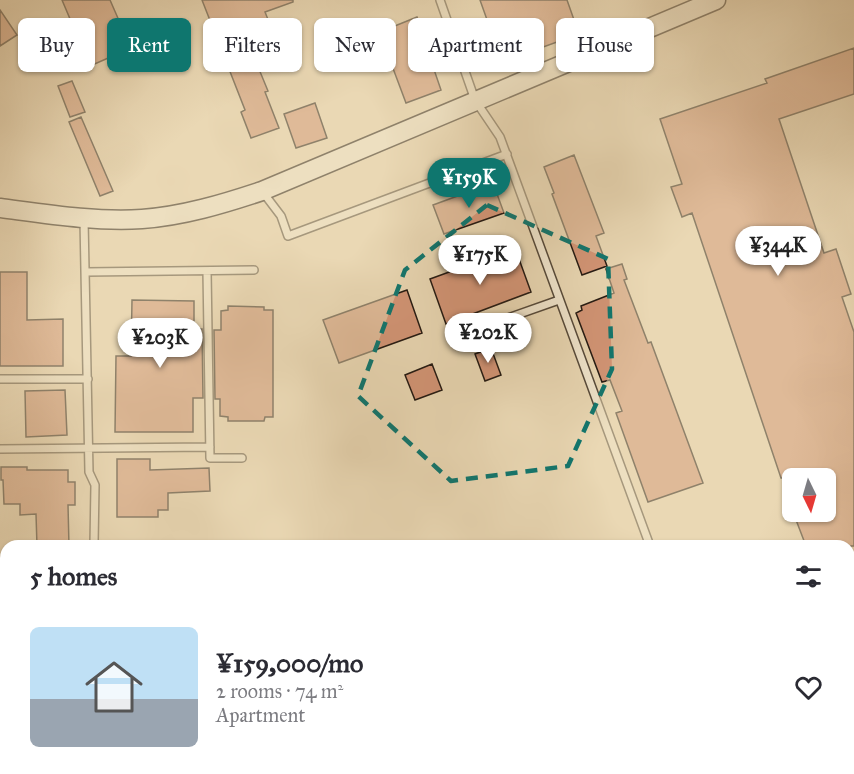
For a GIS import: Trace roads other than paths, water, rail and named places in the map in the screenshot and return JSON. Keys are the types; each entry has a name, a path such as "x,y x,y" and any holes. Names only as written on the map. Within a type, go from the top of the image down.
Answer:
{"street":[{"path":"0,208 84,218 142,219 211,208 262,191 713,1"}],"lane":[{"path":"440,0 475,100 500,137 507,154 648,540"},
{"path":"262,191 281,216 288,236 507,154"},
{"path":"84,218 89,472 95,485 93,540"},
{"path":"86,272 254,270"},
{"path":"207,271 210,458 242,458"},
{"path":"477,329 560,300"},
{"path":"0,379 88,379"},
{"path":"0,448 210,447"}]}
